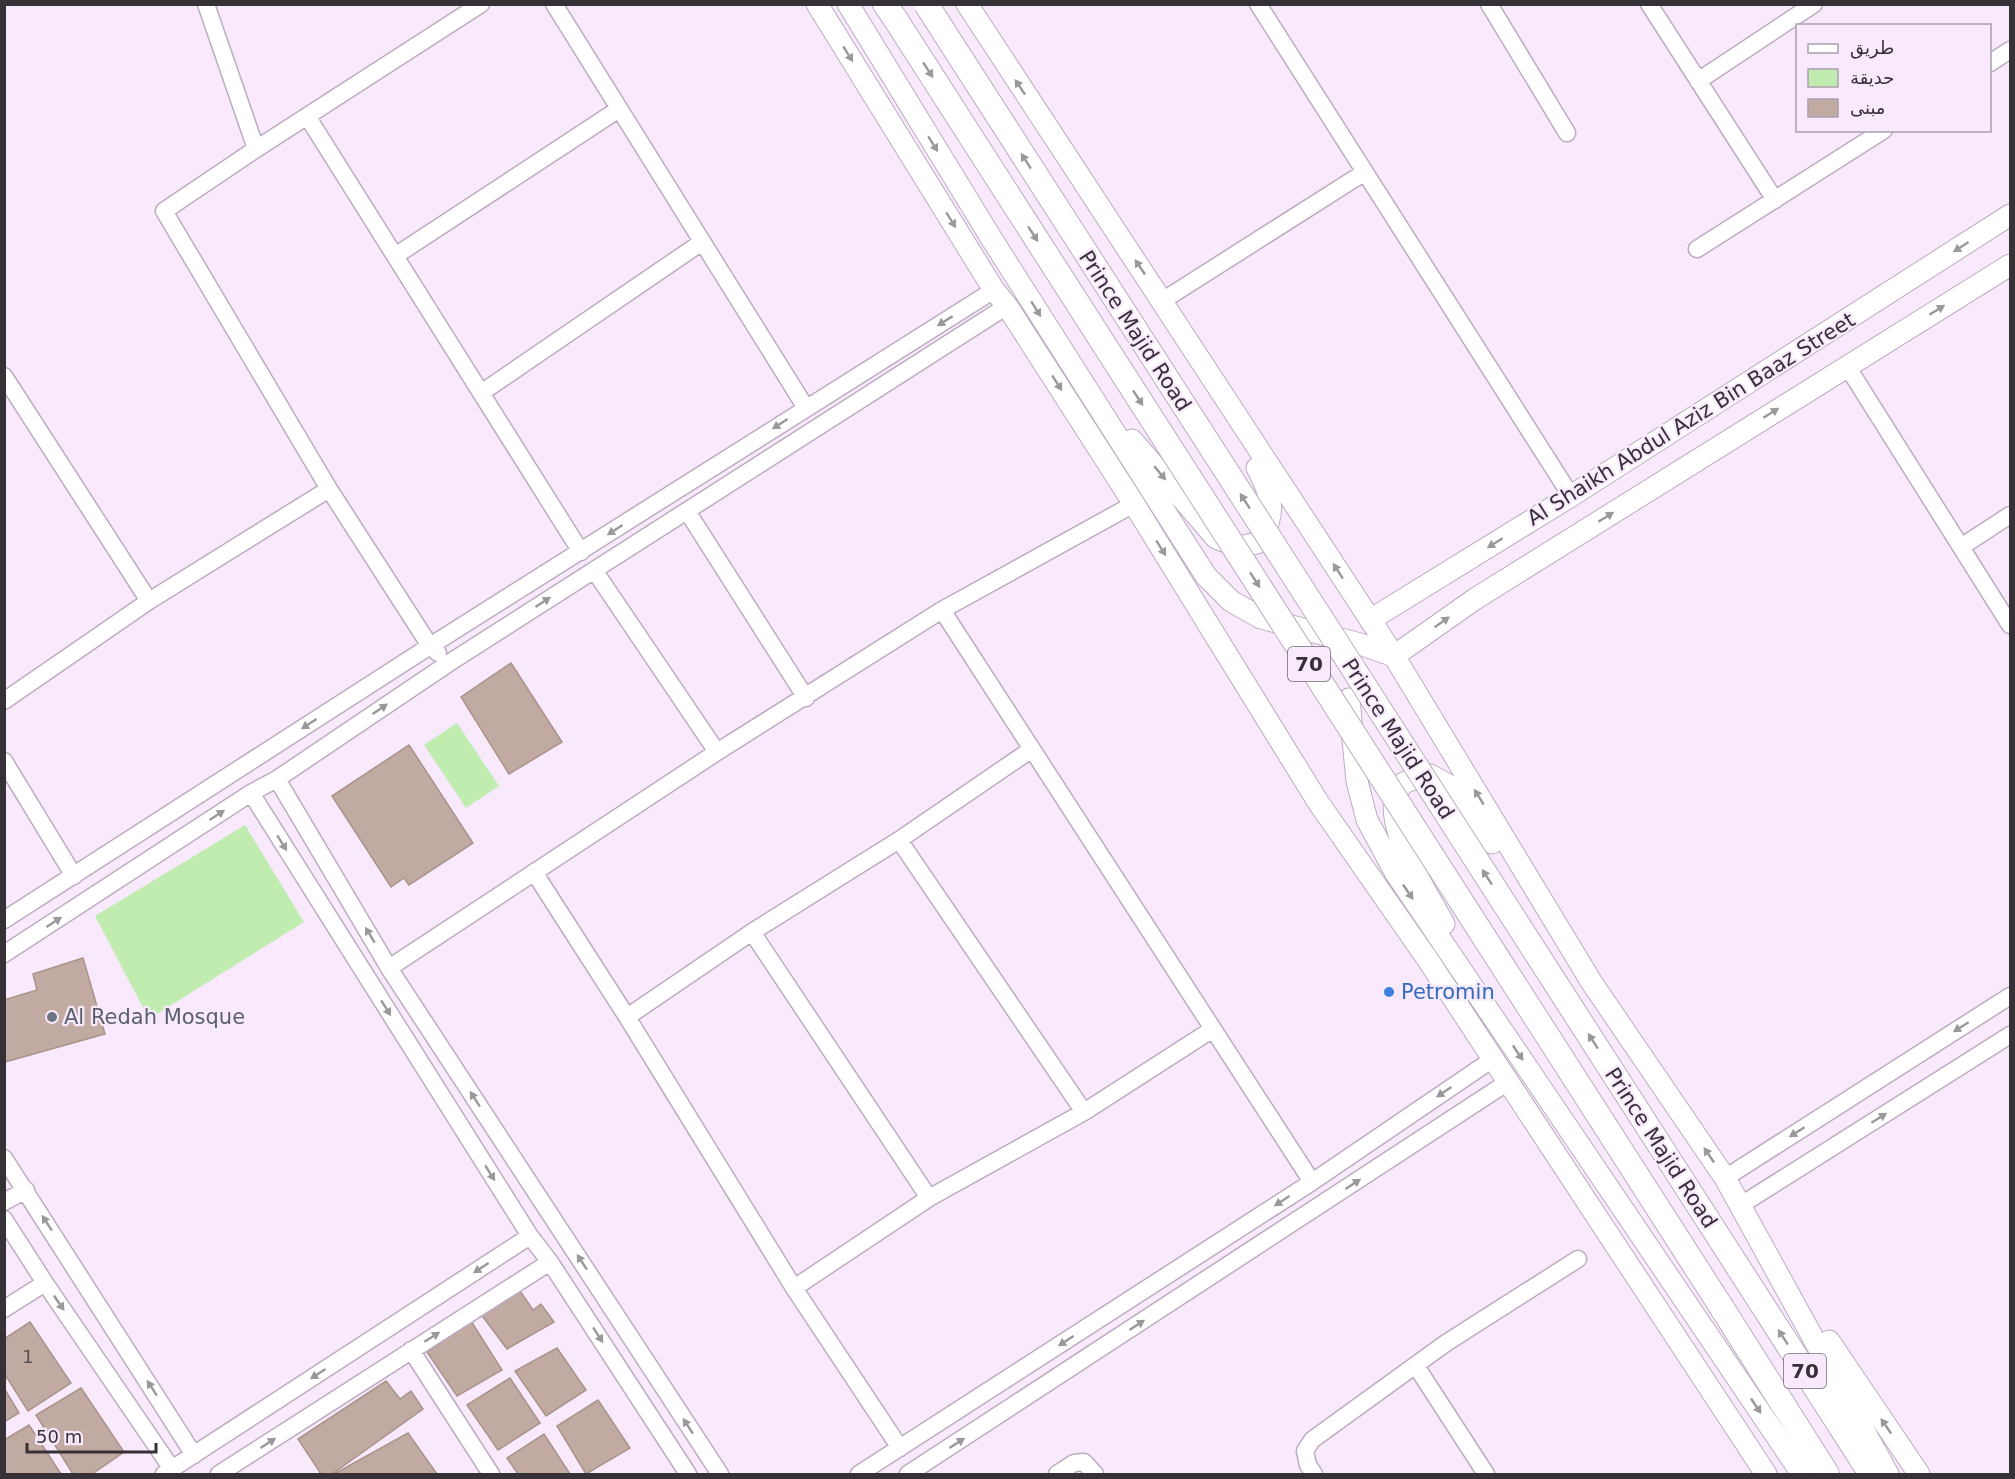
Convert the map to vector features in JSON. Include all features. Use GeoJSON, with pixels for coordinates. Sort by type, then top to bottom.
{"type":"FeatureCollection","features":[{"type":"Feature","properties":{"kind":"highway","name":"Prince Majid Road"},"geometry":{"type":"LineString","coordinates":[[926,4],[1871,1474]]}},
{"type":"Feature","properties":{"kind":"highway","name":"Prince Majid Road"},"geometry":{"type":"LineString","coordinates":[[891,12],[1827,1474]]}},
{"type":"Feature","properties":{"kind":"main road"},"geometry":{"type":"LineString","coordinates":[[817,4],[994,290],[1007,306],[1134,504],[1318,802],[1428,960],[1766,1474]]}},
{"type":"Feature","properties":{"kind":"main road"},"geometry":{"type":"LineString","coordinates":[[840,4],[908,105]]}},
{"type":"Feature","properties":{"kind":"main road"},"geometry":{"type":"LineString","coordinates":[[848,4],[908,105],[1206,576],[1231,601],[1261,618],[1360,644],[1394,656]]}},
{"type":"Feature","properties":{"kind":"main road"},"geometry":{"type":"LineString","coordinates":[[965,4],[1394,656],[1592,983]]}},
{"type":"Feature","properties":{"kind":"main road","name":"Al Shaikh Abdul Aziz Bin Baaz Street"},"geometry":{"type":"LineString","coordinates":[[1370,620],[1571,496],[2010,215]]}},
{"type":"Feature","properties":{"kind":"main road","name":"Al Shaikh Abdul Aziz Bin Baaz Street"},"geometry":{"type":"LineString","coordinates":[[1394,656],[1475,599],[2010,265]]}},
{"type":"Feature","properties":{"kind":"main road"},"geometry":{"type":"LineString","coordinates":[[1081,380],[1216,538],[1239,546],[1257,543],[1269,522],[1272,502],[1268,487],[1174,319]]}},
{"type":"Feature","properties":{"kind":"main road"},"geometry":{"type":"LineString","coordinates":[[1370,620],[1360,644],[1341,757],[1349,804],[1363,845],[1428,960]]}},
{"type":"Feature","properties":{"kind":"main road"},"geometry":{"type":"LineString","coordinates":[[1349,699],[1357,781],[1367,820],[1395,872],[1802,1474]]}},
{"type":"Feature","properties":{"kind":"main road"},"geometry":{"type":"LineString","coordinates":[[1501,1029],[1402,847],[1392,816],[1397,793],[1404,783],[1430,775],[1454,788],[1592,983],[1725,1178],[1888,1474]]}},
{"type":"Feature","properties":{"kind":"main road"},"geometry":{"type":"LineString","coordinates":[[1639,1235],[1776,1474]]}},
{"type":"Feature","properties":{"kind":"main road"},"geometry":{"type":"LineString","coordinates":[[1761,1241],[1919,1474]]}},
{"type":"Feature","properties":{"kind":"street"},"geometry":{"type":"LineString","coordinates":[[206,4],[256,148]]}},
{"type":"Feature","properties":{"kind":"street"},"geometry":{"type":"LineString","coordinates":[[449,663],[430,646],[330,489],[164,211],[256,148],[481,4]]}},
{"type":"Feature","properties":{"kind":"street"},"geometry":{"type":"LineString","coordinates":[[554,4],[806,408]]}},
{"type":"Feature","properties":{"kind":"street"},"geometry":{"type":"LineString","coordinates":[[1258,4],[1571,496]]}},
{"type":"Feature","properties":{"kind":"street"},"geometry":{"type":"LineString","coordinates":[[1489,4],[1567,133]]}},
{"type":"Feature","properties":{"kind":"street"},"geometry":{"type":"LineString","coordinates":[[1649,4],[1776,200]]}},
{"type":"Feature","properties":{"kind":"street"},"geometry":{"type":"LineString","coordinates":[[1698,81],[1814,4]]}},
{"type":"Feature","properties":{"kind":"street"},"geometry":{"type":"LineString","coordinates":[[1991,62],[2010,50]]}},
{"type":"Feature","properties":{"kind":"street"},"geometry":{"type":"LineString","coordinates":[[395,256],[619,109]]}},
{"type":"Feature","properties":{"kind":"street"},"geometry":{"type":"LineString","coordinates":[[307,116],[581,552]]}},
{"type":"Feature","properties":{"kind":"street"},"geometry":{"type":"LineString","coordinates":[[1697,249],[1881,132]]}},
{"type":"Feature","properties":{"kind":"street"},"geometry":{"type":"LineString","coordinates":[[1162,301],[1365,172]]}},
{"type":"Feature","properties":{"kind":"street"},"geometry":{"type":"LineString","coordinates":[[481,393],[702,242]]}},
{"type":"Feature","properties":{"kind":"street"},"geometry":{"type":"LineString","coordinates":[[4,920],[430,646],[994,290]]}},
{"type":"Feature","properties":{"kind":"street"},"geometry":{"type":"LineString","coordinates":[[4,954],[251,793],[277,779],[449,663],[1007,306]]}},
{"type":"Feature","properties":{"kind":"street"},"geometry":{"type":"LineString","coordinates":[[1847,366],[2010,625]]}},
{"type":"Feature","properties":{"kind":"street"},"geometry":{"type":"LineString","coordinates":[[4,376],[149,601]]}},
{"type":"Feature","properties":{"kind":"street"},"geometry":{"type":"LineString","coordinates":[[4,701],[149,601],[330,489]]}},
{"type":"Feature","properties":{"kind":"street"},"geometry":{"type":"LineString","coordinates":[[389,968],[717,752],[806,698],[942,610],[1134,504]]}},
{"type":"Feature","properties":{"kind":"street"},"geometry":{"type":"LineString","coordinates":[[687,511],[806,698]]}},
{"type":"Feature","properties":{"kind":"street"},"geometry":{"type":"LineString","coordinates":[[1961,547],[2010,515]]}},
{"type":"Feature","properties":{"kind":"street"},"geometry":{"type":"LineString","coordinates":[[594,570],[717,752]]}},
{"type":"Feature","properties":{"kind":"street"},"geometry":{"type":"LineString","coordinates":[[942,610],[1312,1182]]}},
{"type":"Feature","properties":{"kind":"street"},"geometry":{"type":"LineString","coordinates":[[627,1017],[752,932],[899,840],[1032,749]]}},
{"type":"Feature","properties":{"kind":"street"},"geometry":{"type":"LineString","coordinates":[[4,761],[74,876]]}},
{"type":"Feature","properties":{"kind":"street"},"geometry":{"type":"LineString","coordinates":[[277,779],[389,968],[720,1474]]}},
{"type":"Feature","properties":{"kind":"street"},"geometry":{"type":"LineString","coordinates":[[251,793],[530,1236],[550,1262],[688,1474]]}},
{"type":"Feature","properties":{"kind":"street"},"geometry":{"type":"LineString","coordinates":[[899,840],[1084,1112]]}},
{"type":"Feature","properties":{"kind":"street"},"geometry":{"type":"LineString","coordinates":[[534,872],[627,1017],[794,1288],[900,1448]]}},
{"type":"Feature","properties":{"kind":"street"},"geometry":{"type":"LineString","coordinates":[[752,932],[929,1198]]}},
{"type":"Feature","properties":{"kind":"street"},"geometry":{"type":"LineString","coordinates":[[1725,1178],[2010,996]]}},
{"type":"Feature","properties":{"kind":"street"},"geometry":{"type":"LineString","coordinates":[[794,1288],[929,1198],[1084,1112],[1213,1029]]}},
{"type":"Feature","properties":{"kind":"street"},"geometry":{"type":"LineString","coordinates":[[1741,1205],[2010,1035]]}},
{"type":"Feature","properties":{"kind":"street"},"geometry":{"type":"LineString","coordinates":[[859,1474],[1312,1182],[1493,1059]]}},
{"type":"Feature","properties":{"kind":"street"},"geometry":{"type":"LineString","coordinates":[[908,1474],[1508,1082]]}},
{"type":"Feature","properties":{"kind":"street"},"geometry":{"type":"LineString","coordinates":[[4,1158],[194,1455]]}},
{"type":"Feature","properties":{"kind":"street"},"geometry":{"type":"LineString","coordinates":[[4,1202],[26,1190]]}},
{"type":"Feature","properties":{"kind":"street"},"geometry":{"type":"LineString","coordinates":[[4,1219],[168,1472],[530,1236]]}},
{"type":"Feature","properties":{"kind":"street"},"geometry":{"type":"LineString","coordinates":[[1314,1474],[1308,1465],[1305,1451],[1312,1440],[1456,1337],[1578,1259]]}},
{"type":"Feature","properties":{"kind":"street"},"geometry":{"type":"LineString","coordinates":[[219,1474],[550,1262]]}},
{"type":"Feature","properties":{"kind":"street"},"geometry":{"type":"LineString","coordinates":[[4,1309],[45,1283]]}},
{"type":"Feature","properties":{"kind":"street"},"geometry":{"type":"LineString","coordinates":[[1101,1319],[1115,1340]]}},
{"type":"Feature","properties":{"kind":"street"},"geometry":{"type":"LineString","coordinates":[[411,1350],[491,1474]]}},
{"type":"Feature","properties":{"kind":"street"},"geometry":{"type":"LineString","coordinates":[[1416,1366],[1486,1474]]}},
{"type":"Feature","properties":{"kind":"street"},"geometry":{"type":"LineString","coordinates":[[630,1384],[652,1370]]}},
{"type":"Feature","properties":{"kind":"street"},"geometry":{"type":"LineString","coordinates":[[1057,1474],[1074,1463],[1084,1462],[1095,1474]]}},
{"type":"Feature","properties":{"kind":"green space"},"geometry":{"type":"Polygon","coordinates":[[[457,723],[499,786],[466,808],[424,745],[457,723]]]}},
{"type":"Feature","properties":{"kind":"green space"},"geometry":{"type":"Polygon","coordinates":[[[245,825],[304,922],[149,1019],[95,916],[245,825]]]}},
{"type":"Feature","properties":{"kind":"building"},"geometry":{"type":"Polygon","coordinates":[[[511,663],[562,742],[509,774],[461,697],[511,663]]]}},
{"type":"Feature","properties":{"kind":"building"},"geometry":{"type":"Polygon","coordinates":[[[409,745],[473,843],[409,885],[404,878],[391,887],[332,796],[409,745]]]}},
{"type":"Feature","properties":{"kind":"building","name":"Al Redah Mosque"},"geometry":{"type":"Polygon","coordinates":[[[83,958],[105,1034],[5,1062],[4,1000],[37,990],[33,974],[83,958]]]}},
{"type":"Feature","properties":{"kind":"building"},"geometry":{"type":"Polygon","coordinates":[[[520,1291],[533,1310],[541,1304],[554,1322],[507,1349],[480,1313],[520,1291]]]}},
{"type":"Feature","properties":{"kind":"building"},"geometry":{"type":"Polygon","coordinates":[[[471,1321],[502,1370],[457,1396],[427,1352],[471,1321]]]}},
{"type":"Feature","properties":{"kind":"building"},"geometry":{"type":"Polygon","coordinates":[[[30,1322],[71,1383],[28,1411],[4,1373],[4,1339],[30,1322]]]}},
{"type":"Feature","properties":{"kind":"building"},"geometry":{"type":"Polygon","coordinates":[[[557,1348],[586,1390],[546,1416],[515,1371],[557,1348]]]}},
{"type":"Feature","properties":{"kind":"building"},"geometry":{"type":"Polygon","coordinates":[[[510,1378],[540,1423],[498,1450],[467,1405],[510,1378]]]}},
{"type":"Feature","properties":{"kind":"building"},"geometry":{"type":"Polygon","coordinates":[[[386,1381],[400,1399],[411,1391],[423,1409],[332,1474],[321,1474],[298,1439],[386,1381]]]}},
{"type":"Feature","properties":{"kind":"building"},"geometry":{"type":"Polygon","coordinates":[[[4,1388],[19,1413],[4,1422],[4,1388]]]}},
{"type":"Feature","properties":{"kind":"building"},"geometry":{"type":"Polygon","coordinates":[[[81,1388],[124,1452],[92,1474],[73,1474],[36,1415],[81,1388]]]}},
{"type":"Feature","properties":{"kind":"building"},"geometry":{"type":"Polygon","coordinates":[[[598,1400],[630,1448],[586,1474],[557,1426],[598,1400]]]}},
{"type":"Feature","properties":{"kind":"building"},"geometry":{"type":"Polygon","coordinates":[[[29,1425],[61,1474],[4,1474],[4,1440],[29,1425]]]}},
{"type":"Feature","properties":{"kind":"building"},"geometry":{"type":"Polygon","coordinates":[[[408,1433],[437,1474],[334,1474],[408,1433]]]}},
{"type":"Feature","properties":{"kind":"building"},"geometry":{"type":"Polygon","coordinates":[[[544,1434],[570,1474],[518,1474],[507,1458],[544,1434]]]}},
{"type":"Feature","properties":{"kind":"place","name":"Petromin"},"geometry":{"type":"Point","coordinates":[1389,992]}},
{"type":"Feature","properties":{"kind":"place","name":"Al Redah Mosque"},"geometry":{"type":"Point","coordinates":[52,1017]}}]}
